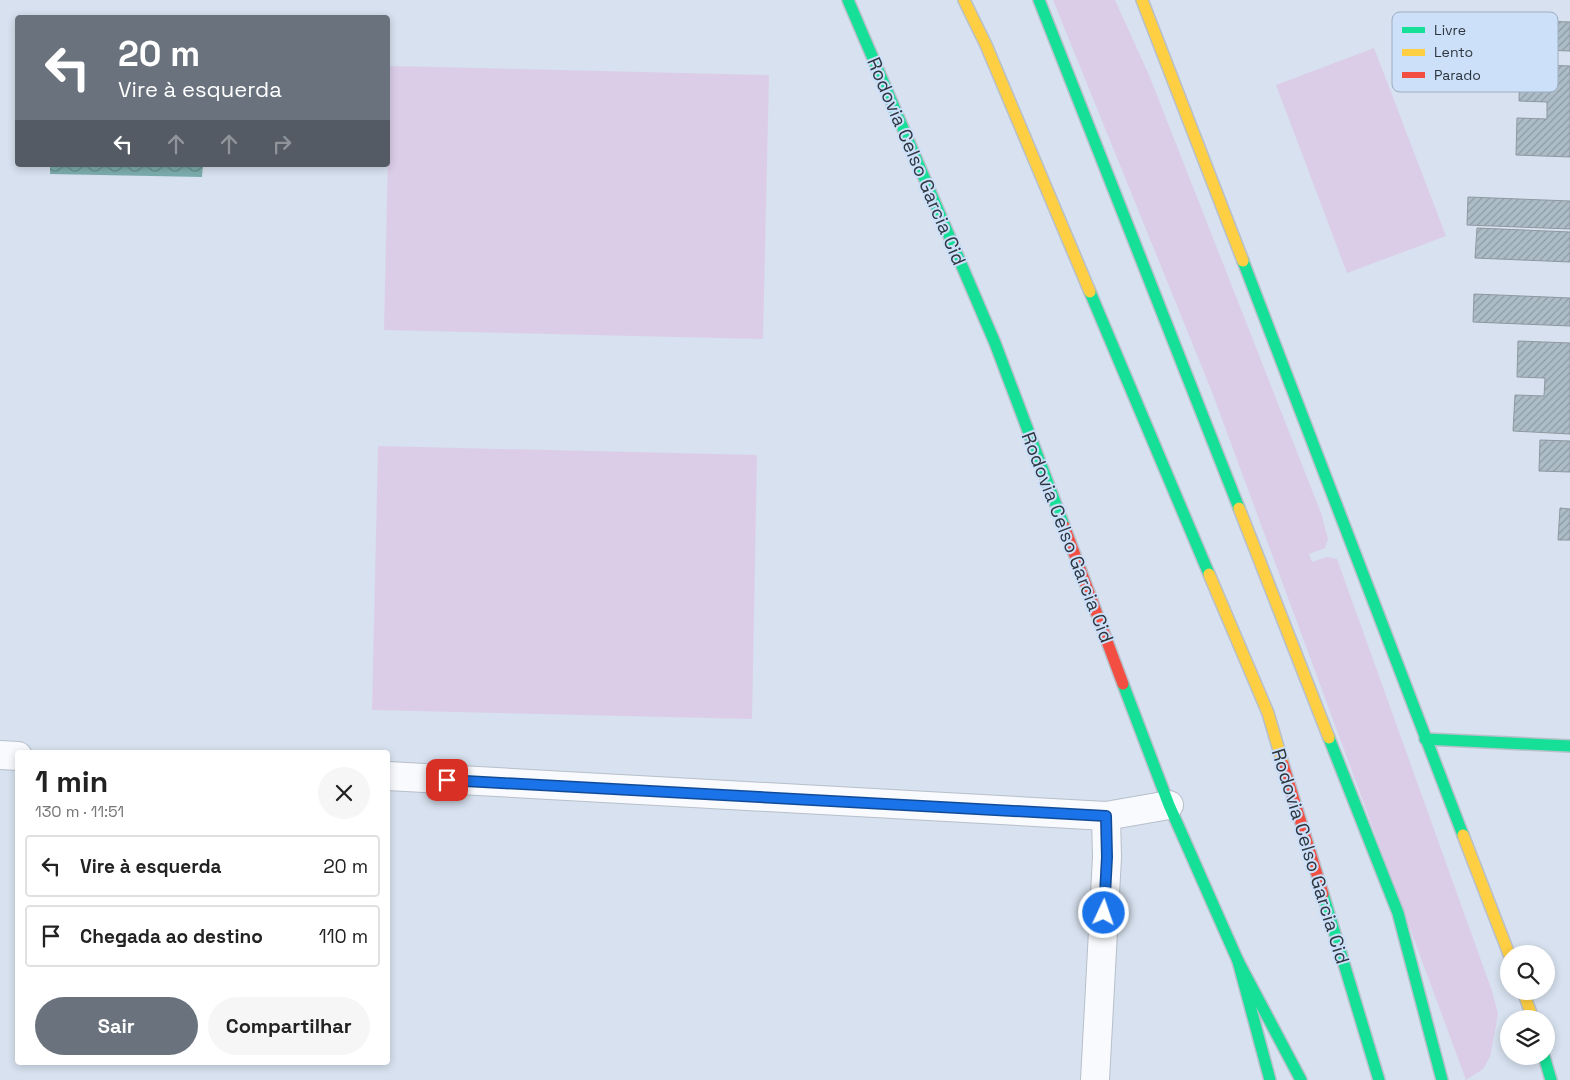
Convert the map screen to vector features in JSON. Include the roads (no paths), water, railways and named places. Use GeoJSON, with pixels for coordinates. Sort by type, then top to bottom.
{"type":"FeatureCollection","features":[{"type":"Feature","properties":{"kind":"main road","name":"Rodovia Celso Garcia Cid"},"geometry":{"type":"LineString","coordinates":[[848,0],[995,343],[1169,805],[1238,961],[1270,1080]]}},
{"type":"Feature","properties":{"kind":"main road","name":"Rodovia Celso Garcia Cid"},"geometry":{"type":"LineString","coordinates":[[964,0],[986,45],[1268,713],[1379,1080]]}},
{"type":"Feature","properties":{"kind":"main road"},"geometry":{"type":"LineString","coordinates":[[1039,0],[1398,913],[1442,1080]]}},
{"type":"Feature","properties":{"kind":"main road"},"geometry":{"type":"LineString","coordinates":[[1142,0],[1505,945]]}},
{"type":"Feature","properties":{"kind":"main road"},"geometry":{"type":"LineString","coordinates":[[1425,739],[1570,746]]}},
{"type":"Feature","properties":{"kind":"main road"},"geometry":{"type":"LineString","coordinates":[[1238,961],[1301,1080]]}},
{"type":"Feature","properties":{"kind":"main road"},"geometry":{"type":"LineString","coordinates":[[1547,1065],[1551,1080]]}},
{"type":"Feature","properties":{"kind":"street"},"geometry":{"type":"LineString","coordinates":[[0,755],[15,756]]}},
{"type":"Feature","properties":{"kind":"street"},"geometry":{"type":"LineString","coordinates":[[390,776],[1106,816],[1169,805]]}},
{"type":"Feature","properties":{"kind":"street"},"geometry":{"type":"LineString","coordinates":[[1095,1080],[1107,857],[1106,816]]}},
{"type":"Feature","properties":{"kind":"water"},"geometry":{"type":"Polygon","coordinates":[[[50,167],[203,167],[202,177],[50,174],[50,167]]]}}]}
